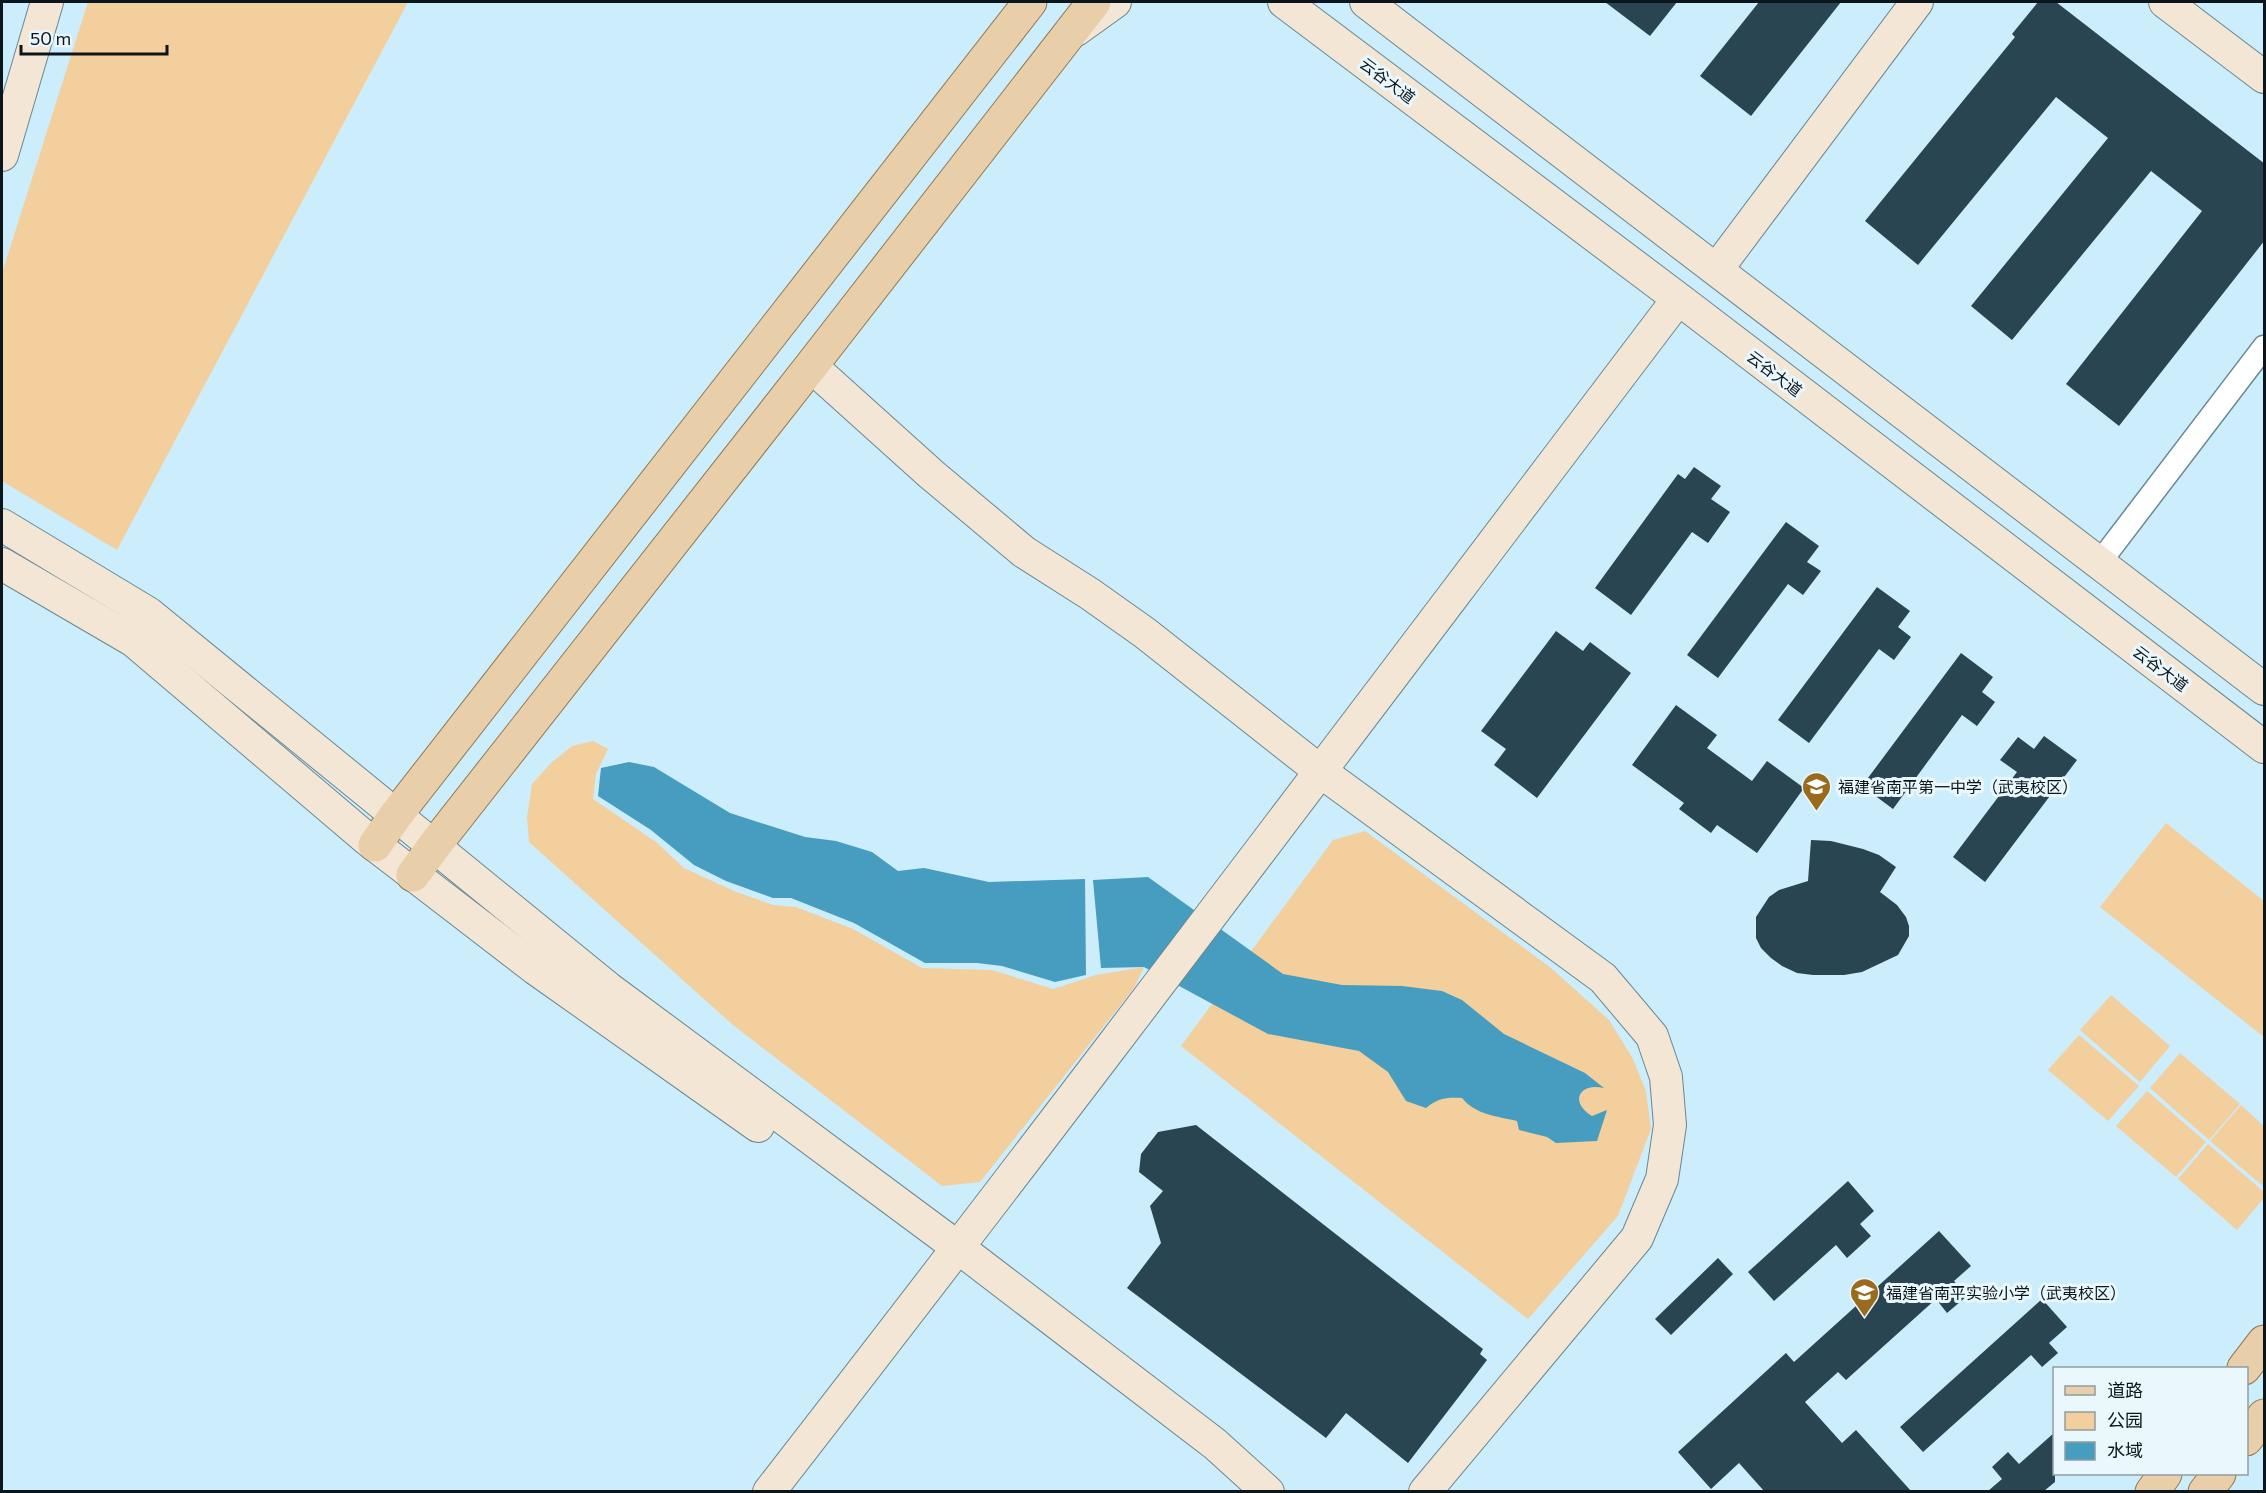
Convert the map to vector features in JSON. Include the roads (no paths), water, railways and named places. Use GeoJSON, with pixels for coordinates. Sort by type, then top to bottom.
{"type":"FeatureCollection","features":[{"type":"Feature","properties":{"kind":"main road"},"geometry":{"type":"LineString","coordinates":[[2,155],[47,2]]}},
{"type":"Feature","properties":{"kind":"main road"},"geometry":{"type":"LineString","coordinates":[[413,875],[1094,2]]}},
{"type":"Feature","properties":{"kind":"main road"},"geometry":{"type":"LineString","coordinates":[[1064,40],[1115,2]]}},
{"type":"Feature","properties":{"kind":"main road","name":"云谷大道"},"geometry":{"type":"LineString","coordinates":[[1284,2],[2265,747]]}},
{"type":"Feature","properties":{"kind":"main road"},"geometry":{"type":"LineString","coordinates":[[1366,2],[2265,689]]}},
{"type":"Feature","properties":{"kind":"main road"},"geometry":{"type":"LineString","coordinates":[[1711,264],[1900,2]]}},
{"type":"Feature","properties":{"kind":"main road"},"geometry":{"type":"LineString","coordinates":[[1711,264],[1917,2]]}},
{"type":"Feature","properties":{"kind":"main road"},"geometry":{"type":"LineString","coordinates":[[2165,2],[2265,77]]}},
{"type":"Feature","properties":{"kind":"main road"},"geometry":{"type":"LineString","coordinates":[[375,845],[1023,9]]}},
{"type":"Feature","properties":{"kind":"main road"},"geometry":{"type":"LineString","coordinates":[[789,1491],[957,1260],[1117,1047],[1276,841],[1683,303]]}},
{"type":"Feature","properties":{"kind":"main road"},"geometry":{"type":"LineString","coordinates":[[811,366],[1024,552],[1090,594],[1145,633],[1326,775],[1603,978],[1652,1036],[1666,1077],[1670,1125],[1662,1179],[1637,1238],[1425,1491]]}},
{"type":"Feature","properties":{"kind":"main road"},"geometry":{"type":"LineString","coordinates":[[2,525],[148,613],[608,988],[957,1260],[1243,1491]]}},
{"type":"Feature","properties":{"kind":"main road"},"geometry":{"type":"LineString","coordinates":[[2,564],[134,641],[375,845],[536,969],[957,1260],[1215,1444],[1268,1491]]}},
{"type":"Feature","properties":{"kind":"main road"},"geometry":{"type":"LineString","coordinates":[[769,1491],[957,1260]]}},
{"type":"Feature","properties":{"kind":"main road"},"geometry":{"type":"LineString","coordinates":[[2245,1367],[2265,1342]]}},
{"type":"Feature","properties":{"kind":"main road"},"geometry":{"type":"LineString","coordinates":[[2248,1438],[2265,1416]]}},
{"type":"Feature","properties":{"kind":"main road"},"geometry":{"type":"LineString","coordinates":[[2152,1491],[2164,1475]]}},
{"type":"Feature","properties":{"kind":"street"},"geometry":{"type":"LineString","coordinates":[[2100,562],[2265,347]]}},
{"type":"Feature","properties":{"kind":"water"},"geometry":{"type":"Polygon","coordinates":[[[629,762],[654,767],[730,813],[805,837],[836,841],[872,852],[898,871],[924,868],[989,882],[1085,879],[1086,975],[1055,982],[1002,966],[977,963],[925,963],[854,923],[791,898],[773,898],[726,881],[694,865],[651,830],[598,796],[601,768],[629,762]]]}},
{"type":"Feature","properties":{"kind":"water"},"geometry":{"type":"Polygon","coordinates":[[[1148,877],[1283,974],[1342,985],[1402,986],[1442,991],[1462,1000],[1504,1034],[1585,1073],[1604,1088],[1588,1088],[1580,1094],[1579,1099],[1585,1111],[1592,1116],[1607,1110],[1597,1141],[1556,1143],[1547,1137],[1519,1130],[1517,1121],[1480,1111],[1462,1098],[1443,1099],[1426,1108],[1406,1101],[1388,1072],[1359,1051],[1268,1034],[1144,967],[1101,968],[1093,880],[1148,877]]]}},
{"type":"Feature","properties":{"kind":"place","name":"福建省南平第一中学（武夷校区）"},"geometry":{"type":"Point","coordinates":[1817,812]}},
{"type":"Feature","properties":{"kind":"place","name":"福建省南平实验小学（武夷校区）"},"geometry":{"type":"Point","coordinates":[1865,1318]}}]}
